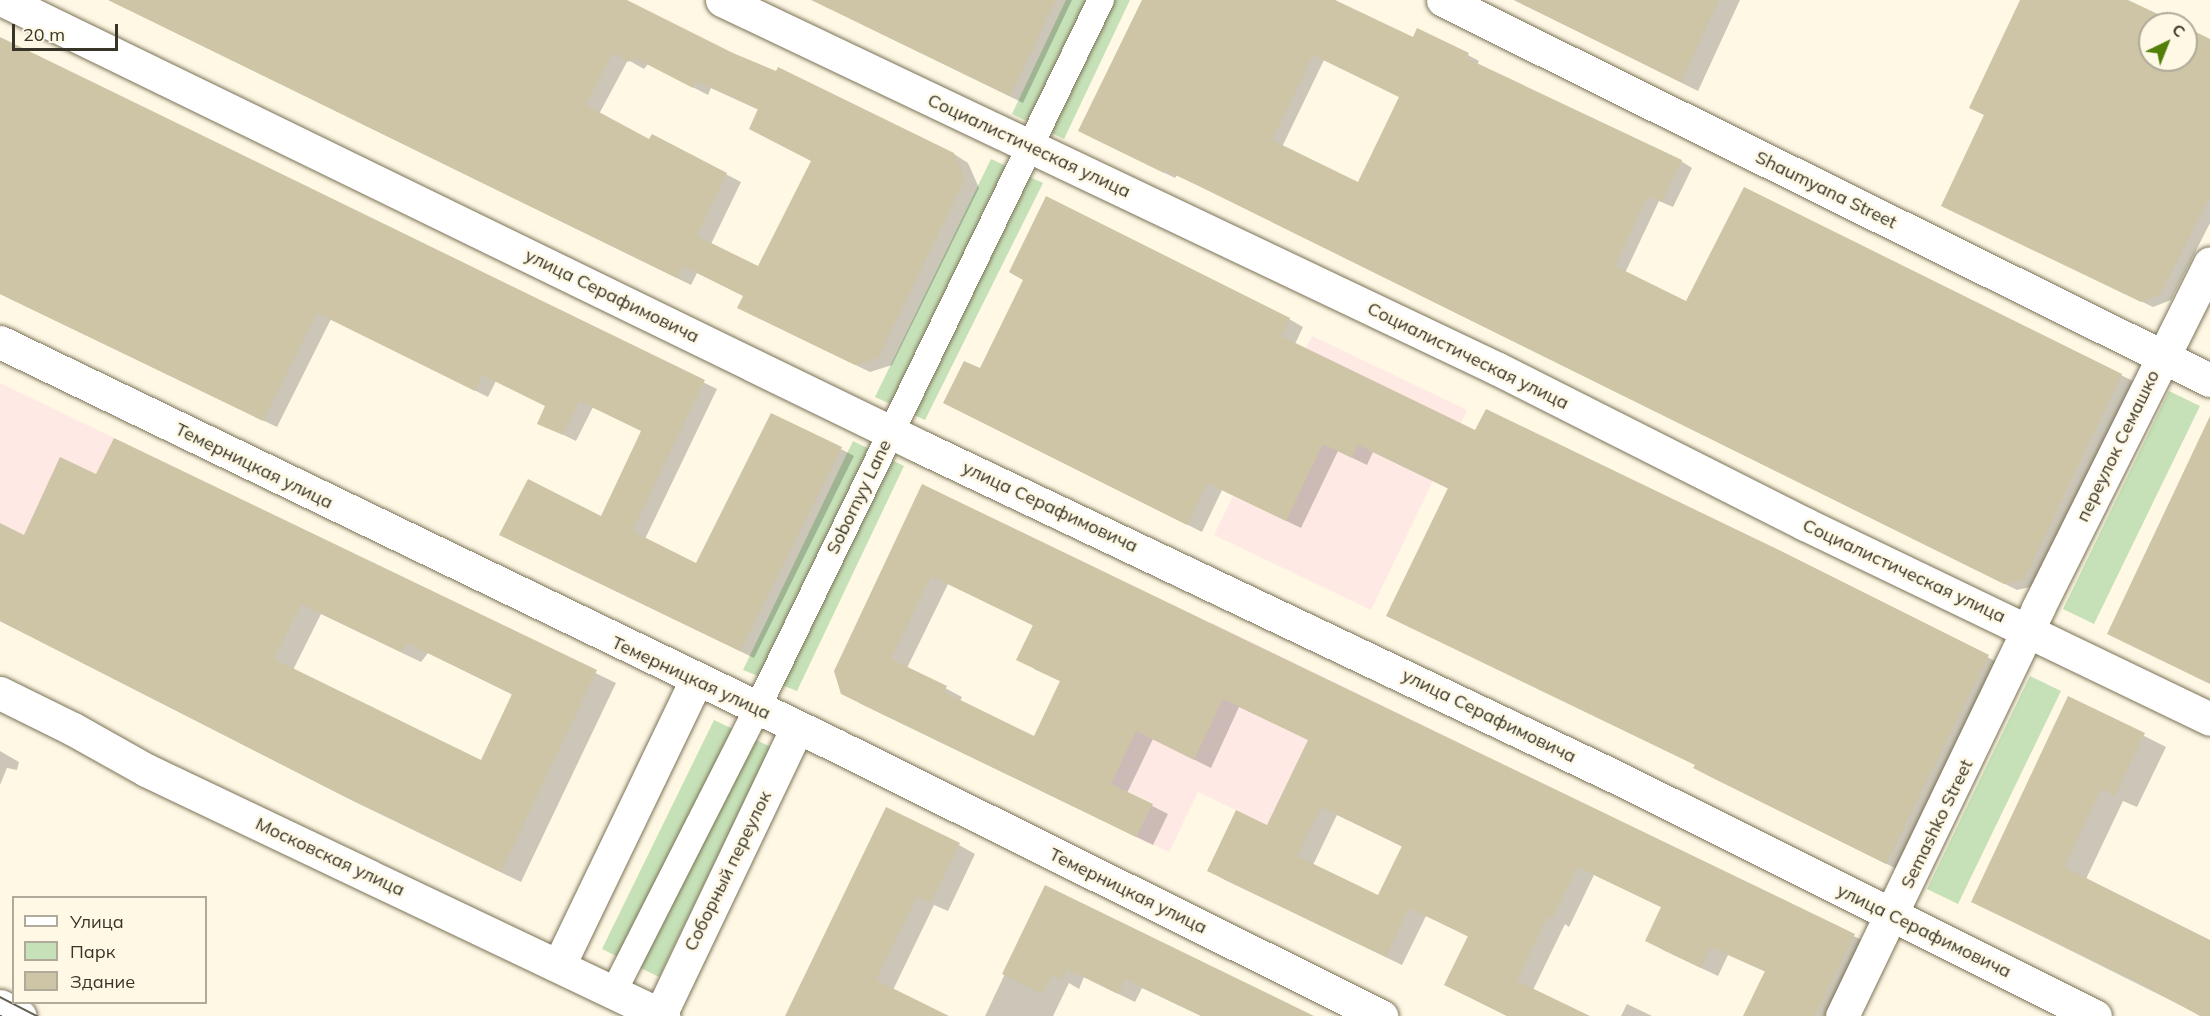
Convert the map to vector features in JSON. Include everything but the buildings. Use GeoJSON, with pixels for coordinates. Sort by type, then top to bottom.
{"type":"FeatureCollection","features":[{"type":"Feature","properties":{"kind":"street","name":"улица Серафимовича"},"geometry":{"type":"LineString","coordinates":[[3,0],[891,431],[1607,773],[2096,1016]]}},
{"type":"Feature","properties":{"kind":"street","name":"Социалистическая улица"},"geometry":{"type":"LineString","coordinates":[[722,0],[1498,369],[1805,524],[2210,718]]}},
{"type":"Feature","properties":{"kind":"street","name":"Sobornyy Lane"},"geometry":{"type":"LineString","coordinates":[[614,992],[757,709],[1101,0]]}},
{"type":"Feature","properties":{"kind":"street","name":"Shaumyana Street"},"geometry":{"type":"LineString","coordinates":[[1443,0],[2210,380]]}},
{"type":"Feature","properties":{"kind":"street","name":"переулок Семашко"},"geometry":{"type":"LineString","coordinates":[[2028,630],[2210,263]]}},
{"type":"Feature","properties":{"kind":"street","name":"Темерницкая улица"},"geometry":{"type":"LineString","coordinates":[[0,342],[797,728],[1381,1016]]}},
{"type":"Feature","properties":{"kind":"street","name":"Semashko Street"},"geometry":{"type":"LineString","coordinates":[[1842,1016],[2028,630]]}},
{"type":"Feature","properties":{"kind":"street"},"geometry":{"type":"LineString","coordinates":[[559,965],[696,680]]}},
{"type":"Feature","properties":{"kind":"street","name":"Московская улица"},"geometry":{"type":"LineString","coordinates":[[0,693],[146,770],[661,1015]]}},
{"type":"Feature","properties":{"kind":"street","name":"Соборный переулок"},"geometry":{"type":"LineString","coordinates":[[661,1015],[797,728]]}},
{"type":"Feature","properties":{"kind":"street"},"geometry":{"type":"LineString","coordinates":[[0,1006],[20,1016]]}},
{"type":"Feature","properties":{"kind":"shaded area"},"geometry":{"type":"Polygon","coordinates":[[[1312,336],[1467,410],[1371,610],[1214,535],[1312,336]]]}},
{"type":"Feature","properties":{"kind":"shaded area"},"geometry":{"type":"Polygon","coordinates":[[[0,383],[114,438],[19,631],[0,621],[0,383]]]}},
{"type":"Feature","properties":{"kind":"shaded area"},"geometry":{"type":"Polygon","coordinates":[[[1212,623],[1464,745],[1412,851],[1321,807],[1304,842],[1198,792],[1169,852],[1136,837],[1152,803],[1111,784],[1141,720],[1161,729],[1212,623]]]}},
{"type":"Feature","properties":{"kind":"green space"},"geometry":{"type":"Polygon","coordinates":[[[1066,0],[1130,0],[1064,139],[1012,114],[1066,0]]]}},
{"type":"Feature","properties":{"kind":"green space"},"geometry":{"type":"Polygon","coordinates":[[[991,159],[1043,183],[925,420],[875,397],[991,159]]]}},
{"type":"Feature","properties":{"kind":"green space"},"geometry":{"type":"Polygon","coordinates":[[[2169,391],[2200,406],[2094,624],[2063,609],[2169,391]]]}},
{"type":"Feature","properties":{"kind":"green space"},"geometry":{"type":"Polygon","coordinates":[[[853,441],[904,466],[797,691],[743,670],[853,441]]]}},
{"type":"Feature","properties":{"kind":"green space"},"geometry":{"type":"Polygon","coordinates":[[[2030,676],[2061,691],[1958,904],[1927,889],[2030,676]]]}},
{"type":"Feature","properties":{"kind":"green space"},"geometry":{"type":"Polygon","coordinates":[[[714,720],[771,747],[659,977],[602,949],[714,720]]]}},
{"type":"Feature","properties":{"kind":"tram line"},"geometry":{"type":"LineString","coordinates":[[0,997],[12,1003]]}},
{"type":"Feature","properties":{"kind":"tram line"},"geometry":{"type":"LineString","coordinates":[[14,1004],[37,1016]]}}]}
